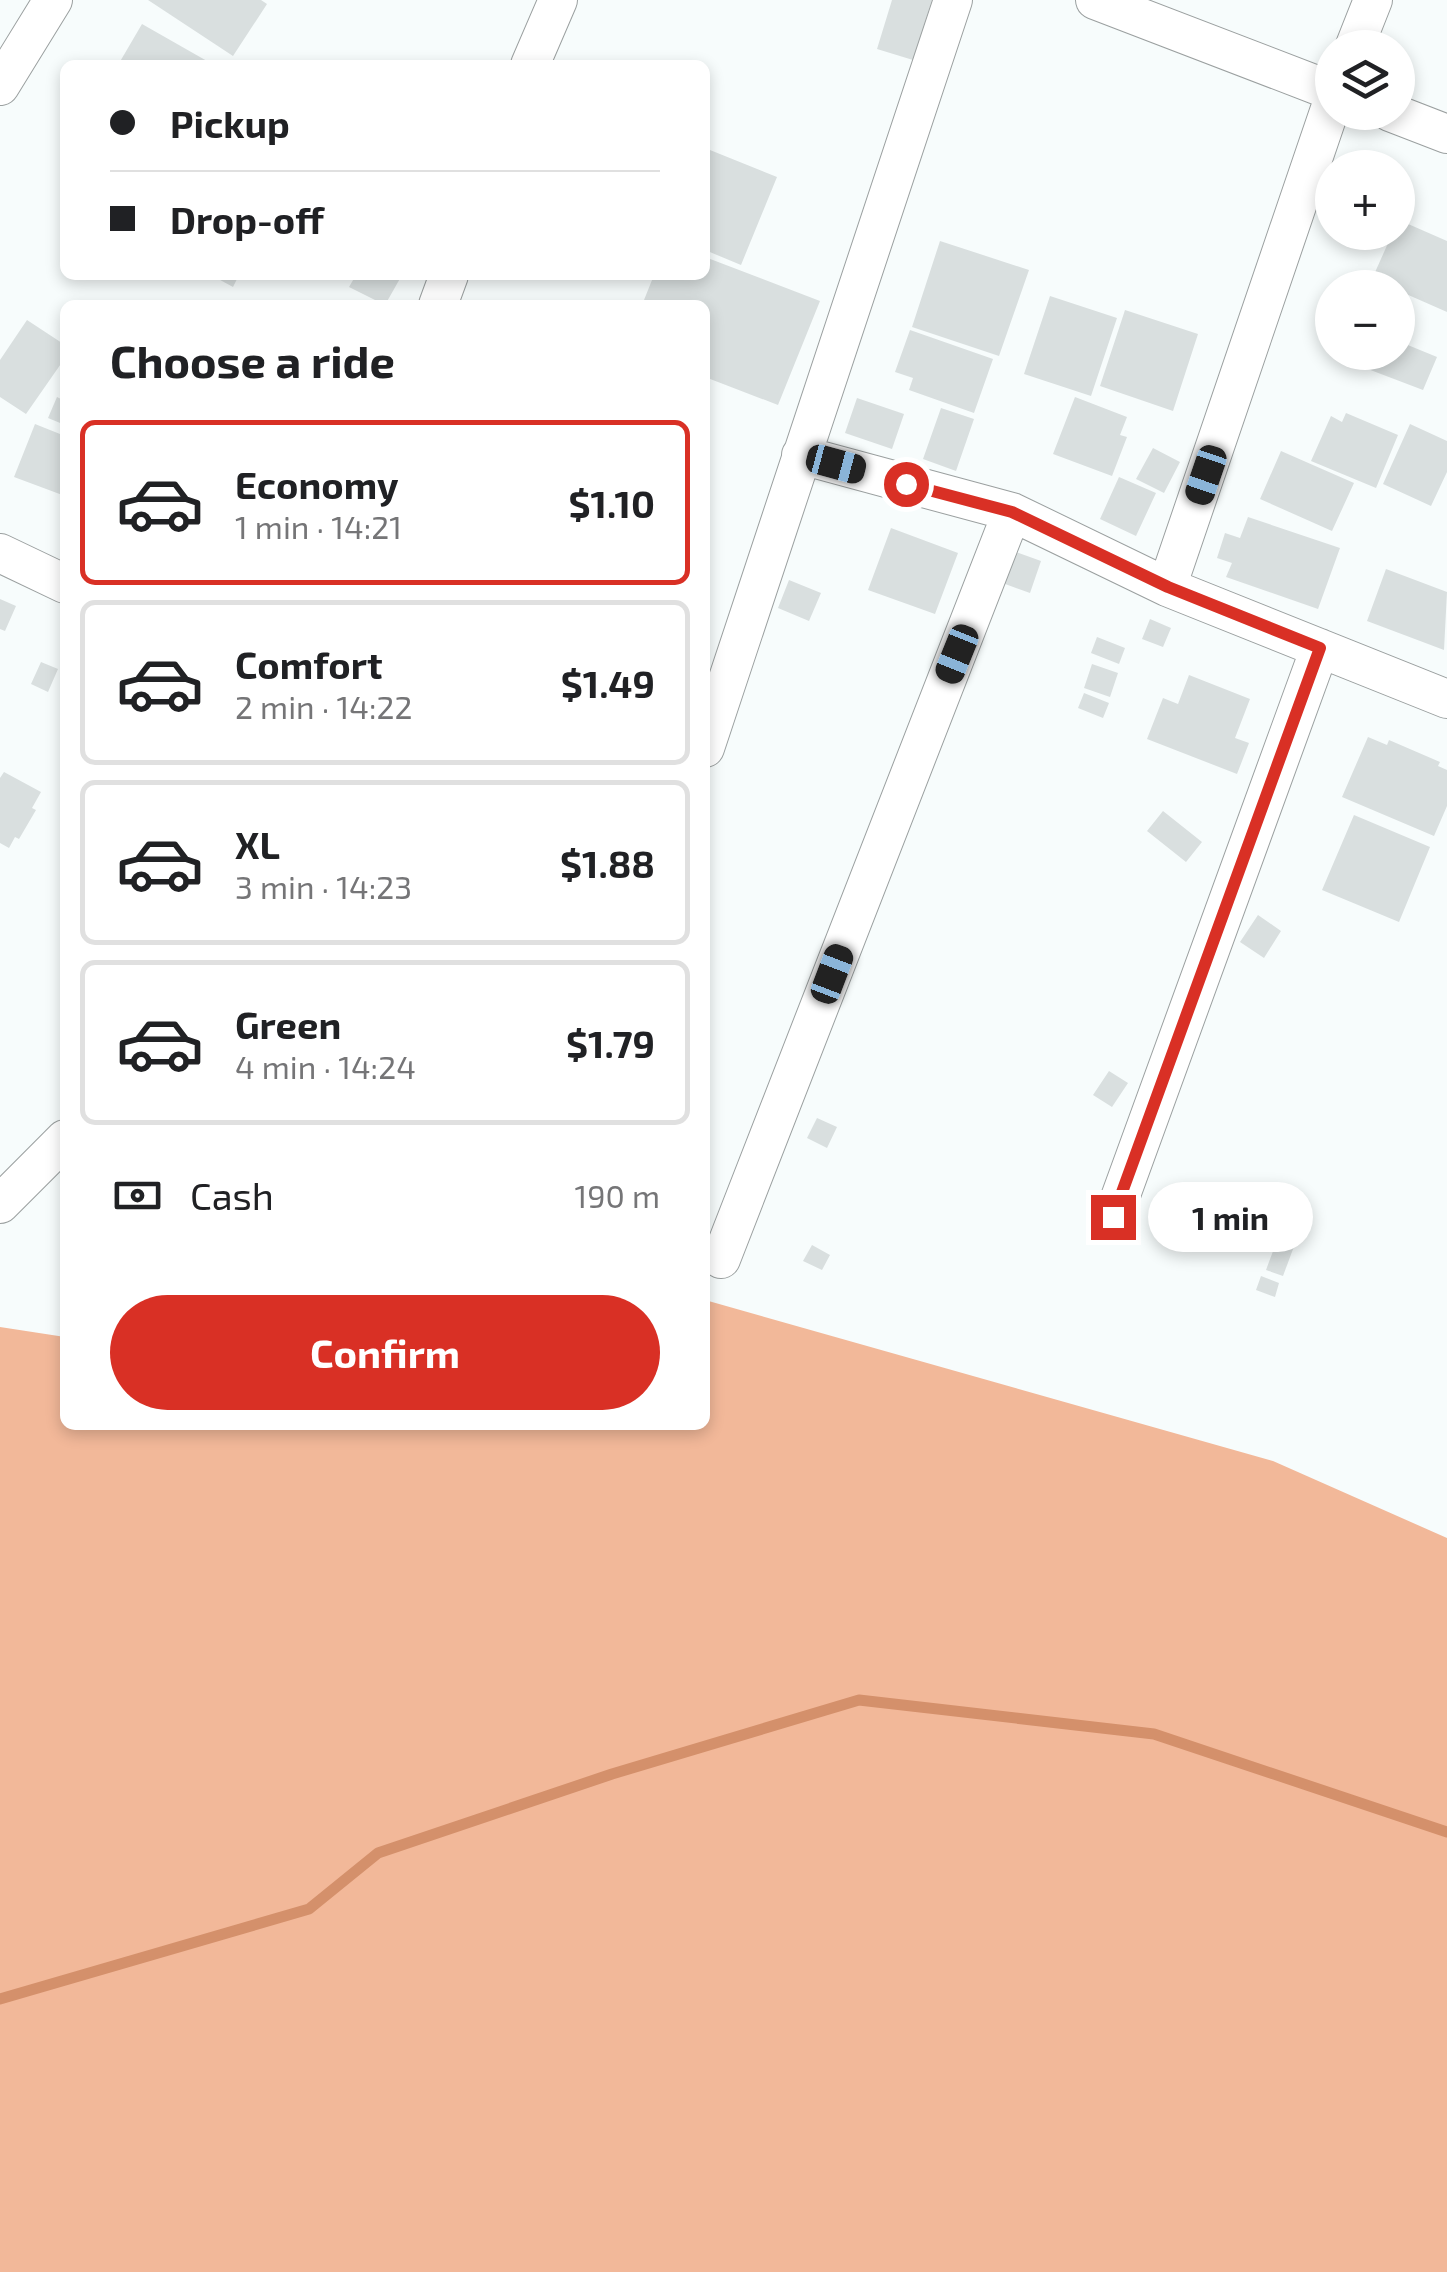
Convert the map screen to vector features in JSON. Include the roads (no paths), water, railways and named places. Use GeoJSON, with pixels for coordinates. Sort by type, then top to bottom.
{"type":"FeatureCollection","features":[{"type":"Feature","properties":{"kind":"street"},"geometry":{"type":"LineString","coordinates":[[0,86],[54,0]]}},
{"type":"Feature","properties":{"kind":"street"},"geometry":{"type":"LineString","coordinates":[[532,60],[558,0]]}},
{"type":"Feature","properties":{"kind":"street"},"geometry":{"type":"LineString","coordinates":[[710,717],[720,654],[801,454],[952,0]]}},
{"type":"Feature","properties":{"kind":"street"},"geometry":{"type":"LineString","coordinates":[[1095,0],[1315,84]]}},
{"type":"Feature","properties":{"kind":"street"},"geometry":{"type":"LineString","coordinates":[[1361,30],[1372,0]]}},
{"type":"Feature","properties":{"kind":"street"},"geometry":{"type":"LineString","coordinates":[[1415,122],[1447,134]]}},
{"type":"Feature","properties":{"kind":"street"},"geometry":{"type":"LineString","coordinates":[[1168,587],[1323,130]]}},
{"type":"Feature","properties":{"kind":"street"},"geometry":{"type":"LineString","coordinates":[[801,454],[1012,512],[1168,587],[1447,699]]}},
{"type":"Feature","properties":{"kind":"street"},"geometry":{"type":"LineString","coordinates":[[721,1259],[1012,512]]}},
{"type":"Feature","properties":{"kind":"street"},"geometry":{"type":"LineString","coordinates":[[0,553],[60,582]]}},
{"type":"Feature","properties":{"kind":"street"},"geometry":{"type":"LineString","coordinates":[[1113,1217],[1320,648]]}},
{"type":"Feature","properties":{"kind":"street"},"geometry":{"type":"LineString","coordinates":[[0,1204],[60,1145]]}},
{"type":"Feature","properties":{"kind":"waterway"},"geometry":{"type":"LineString","coordinates":[[0,1999],[309,1909],[378,1853],[612,1774],[859,1700],[1154,1734],[1447,1832]]}}]}
